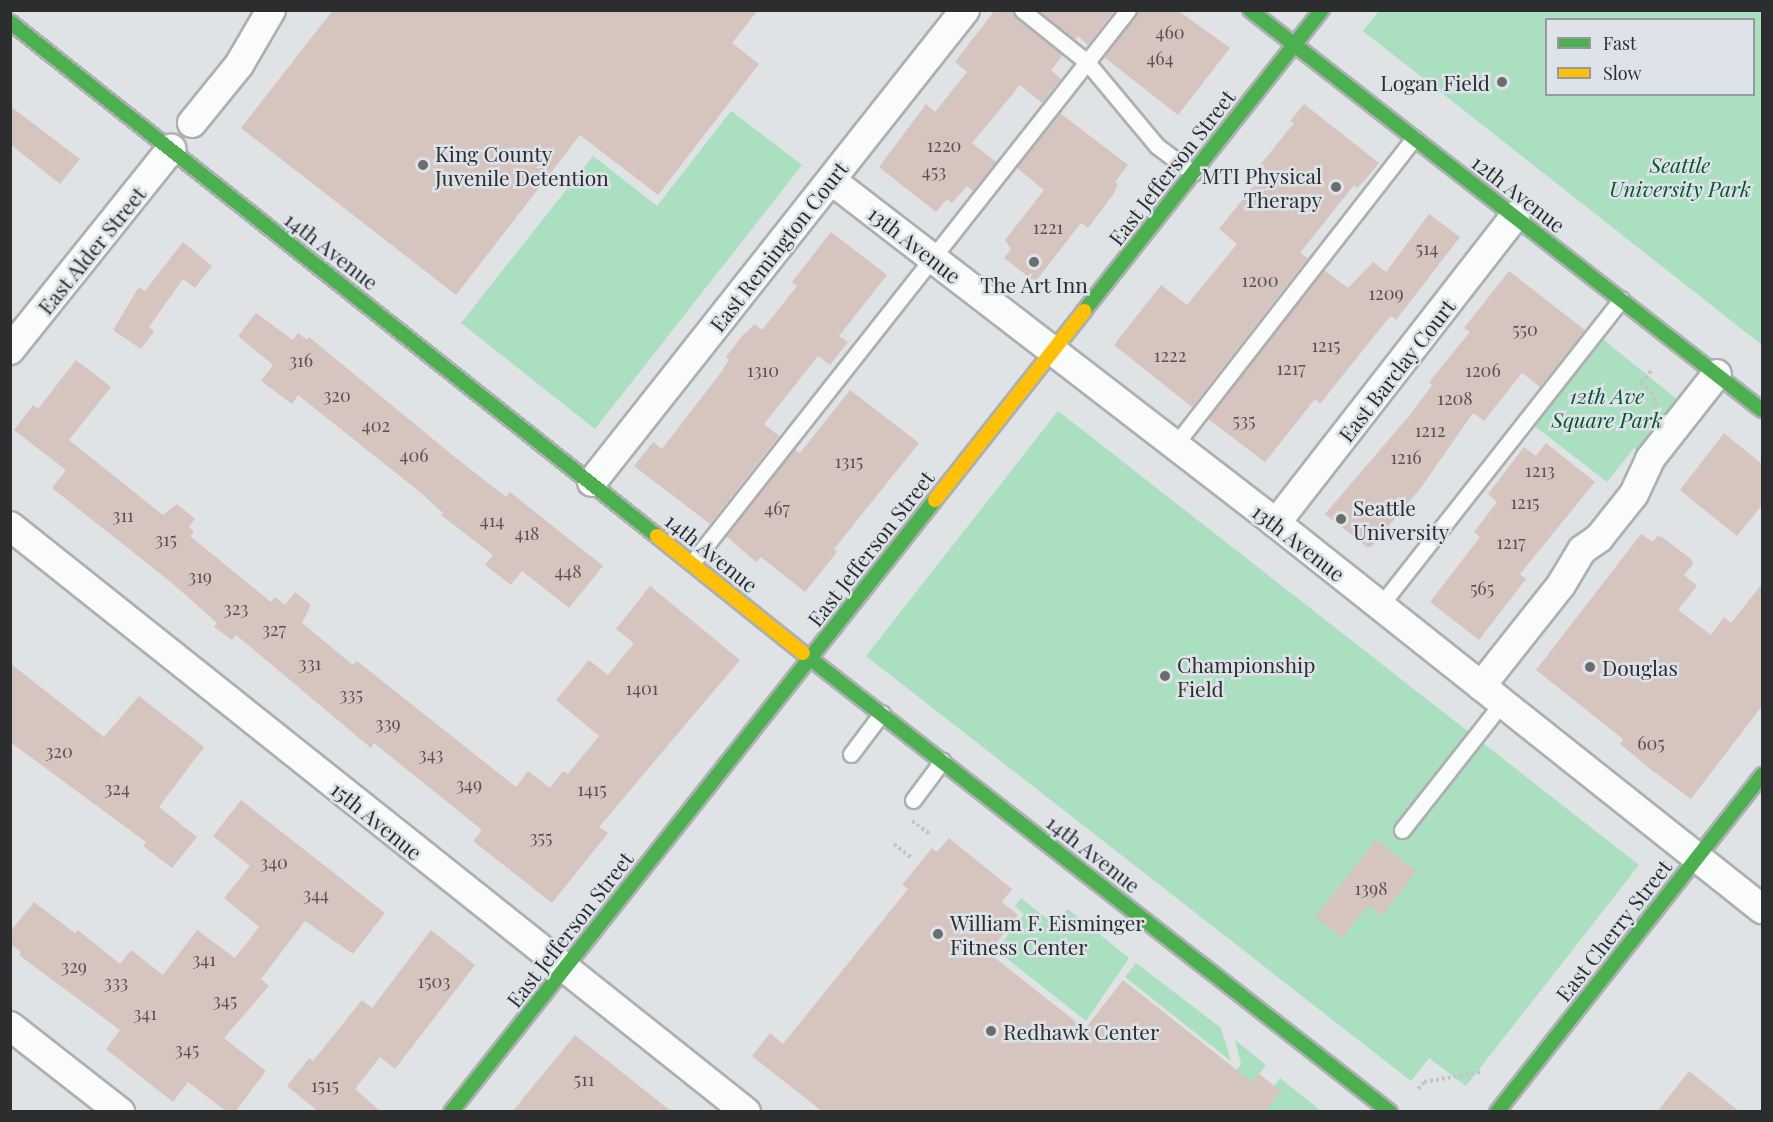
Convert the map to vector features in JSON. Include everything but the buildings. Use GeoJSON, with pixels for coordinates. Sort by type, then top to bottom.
{"type":"FeatureCollection","features":[{"type":"Feature","properties":{"kind":"street"},"geometry":{"type":"LineString","coordinates":[[192,123],[239,65],[271,10]]}},
{"type":"Feature","properties":{"kind":"street","name":"East Remington Court"},"geometry":{"type":"LineString","coordinates":[[592,482],[965,10]]}},
{"type":"Feature","properties":{"kind":"street","name":"12th Avenue"},"geometry":{"type":"LineString","coordinates":[[1250,10],[1762,410]]}},
{"type":"Feature","properties":{"kind":"street","name":"East Jefferson Street"},"geometry":{"type":"LineString","coordinates":[[451,1112],[1322,10]]}},
{"type":"Feature","properties":{"kind":"street","name":"14th Avenue"},"geometry":{"type":"LineString","coordinates":[[10,22],[592,482],[810,658],[1390,1112]]}},
{"type":"Feature","properties":{"kind":"street","name":"East Alder Street"},"geometry":{"type":"LineString","coordinates":[[10,350],[171,149]]}},
{"type":"Feature","properties":{"kind":"street","name":"13th Avenue"},"geometry":{"type":"LineString","coordinates":[[831,180],[1276,523],[1762,909]]}},
{"type":"Feature","properties":{"kind":"street","name":"East Barclay Court"},"geometry":{"type":"LineString","coordinates":[[1276,523],[1515,216]]}},
{"type":"Feature","properties":{"kind":"street"},"geometry":{"type":"LineString","coordinates":[[1491,695],[1582,550],[1599,538],[1634,494],[1650,459],[1717,374]]}},
{"type":"Feature","properties":{"kind":"street","name":"15th Avenue"},"geometry":{"type":"LineString","coordinates":[[10,526],[564,970],[746,1112]]}},
{"type":"Feature","properties":{"kind":"street","name":"East Cherry Street"},"geometry":{"type":"LineString","coordinates":[[1497,1112],[1762,775]]}},
{"type":"Feature","properties":{"kind":"street"},"geometry":{"type":"LineString","coordinates":[[10,1026],[120,1112]]}},
{"type":"Feature","properties":{"kind":"lane"},"geometry":{"type":"LineString","coordinates":[[1022,10],[1087,62],[1157,146],[1193,173]]}},
{"type":"Feature","properties":{"kind":"lane"},"geometry":{"type":"LineString","coordinates":[[692,563],[1128,10]]}},
{"type":"Feature","properties":{"kind":"lane"},"geometry":{"type":"LineString","coordinates":[[1175,445],[1414,138]]}},
{"type":"Feature","properties":{"kind":"lane"},"geometry":{"type":"LineString","coordinates":[[1380,606],[1621,300]]}},
{"type":"Feature","properties":{"kind":"lane"},"geometry":{"type":"LineString","coordinates":[[1402,830],[1491,695]]}},
{"type":"Feature","properties":{"kind":"lane"},"geometry":{"type":"LineString","coordinates":[[851,754],[882,713]]}},
{"type":"Feature","properties":{"kind":"lane"},"geometry":{"type":"LineString","coordinates":[[913,800],[942,760]]}},
{"type":"Feature","properties":{"kind":"path"},"geometry":{"type":"LineString","coordinates":[[1651,371],[1641,383],[1652,392],[1656,407],[1652,413]]}},
{"type":"Feature","properties":{"kind":"path"},"geometry":{"type":"LineString","coordinates":[[912,820],[930,834]]}},
{"type":"Feature","properties":{"kind":"path"},"geometry":{"type":"LineString","coordinates":[[894,844],[912,858]]}},
{"type":"Feature","properties":{"kind":"path"},"geometry":{"type":"LineString","coordinates":[[1418,1089],[1424,1082],[1481,1072]]}},
{"type":"Feature","properties":{"kind":"green space","name":"Seattle University Park"},"geometry":{"type":"Polygon","coordinates":[[[1379,11],[1762,11],[1762,345],[1363,31],[1379,11]]]}},
{"type":"Feature","properties":{"kind":"green space"},"geometry":{"type":"Polygon","coordinates":[[[731,111],[802,165],[595,429],[461,323],[593,156],[657,206],[731,111]]]}},
{"type":"Feature","properties":{"kind":"green space","name":"12th Ave Square Park"},"geometry":{"type":"Polygon","coordinates":[[[1600,337],[1683,404],[1641,454],[1634,448],[1607,482],[1532,424],[1600,337]]]}},
{"type":"Feature","properties":{"kind":"green space"},"geometry":{"type":"Polygon","coordinates":[[[1058,411],[1639,865],[1466,1086],[1429,1058],[1411,1081],[866,656],[1058,411]]]}},
{"type":"Feature","properties":{"kind":"green space"},"geometry":{"type":"Polygon","coordinates":[[[1021,898],[1055,925],[1068,909],[1129,958],[1086,1021],[996,950],[1024,914],[1015,906],[1021,898]]]}},
{"type":"Feature","properties":{"kind":"green space"},"geometry":{"type":"Polygon","coordinates":[[[1136,963],[1221,1028],[1231,1061],[1125,977],[1136,963]]]}},
{"type":"Feature","properties":{"kind":"green space"},"geometry":{"type":"Polygon","coordinates":[[[1235,1040],[1266,1065],[1232,1111],[1207,1108],[1241,1064],[1235,1040]]]}},
{"type":"Feature","properties":{"kind":"green space"},"geometry":{"type":"Polygon","coordinates":[[[1280,1078],[1321,1111],[1254,1112],[1280,1078]]]}},
{"type":"Feature","properties":{"kind":"traffic: fast"},"geometry":{"type":"LineString","coordinates":[[1250,10],[1762,410]]}},
{"type":"Feature","properties":{"kind":"traffic: fast"},"geometry":{"type":"LineString","coordinates":[[1084,311],[1322,10]]}},
{"type":"Feature","properties":{"kind":"traffic: fast"},"geometry":{"type":"LineString","coordinates":[[10,22],[657,536]]}},
{"type":"Feature","properties":{"kind":"traffic: fast"},"geometry":{"type":"LineString","coordinates":[[451,1112],[935,500]]}},
{"type":"Feature","properties":{"kind":"traffic: fast"},"geometry":{"type":"LineString","coordinates":[[803,653],[1390,1112]]}},
{"type":"Feature","properties":{"kind":"traffic: fast"},"geometry":{"type":"LineString","coordinates":[[1497,1112],[1762,775]]}},
{"type":"Feature","properties":{"kind":"traffic: slow"},"geometry":{"type":"LineString","coordinates":[[935,500],[1084,311]]}},
{"type":"Feature","properties":{"kind":"traffic: slow"},"geometry":{"type":"LineString","coordinates":[[657,536],[803,653]]}},
{"type":"Feature","properties":{"kind":"place","name":"Logan Field"},"geometry":{"type":"Point","coordinates":[1502,82]}},
{"type":"Feature","properties":{"kind":"place","name":"King County Juvenile Detention"},"geometry":{"type":"Point","coordinates":[423,165]}},
{"type":"Feature","properties":{"kind":"place","name":"MTI Physical Therapy"},"geometry":{"type":"Point","coordinates":[1336,187]}},
{"type":"Feature","properties":{"kind":"place","name":"The Art Inn"},"geometry":{"type":"Point","coordinates":[1034,262]}},
{"type":"Feature","properties":{"kind":"place","name":"Seattle University"},"geometry":{"type":"Point","coordinates":[1341,519]}},
{"type":"Feature","properties":{"kind":"place","name":"Douglas"},"geometry":{"type":"Point","coordinates":[1590,667]}},
{"type":"Feature","properties":{"kind":"place","name":"Championship Field"},"geometry":{"type":"Point","coordinates":[1165,676]}},
{"type":"Feature","properties":{"kind":"place","name":"William F. Eisminger Fitness Center"},"geometry":{"type":"Point","coordinates":[938,934]}},
{"type":"Feature","properties":{"kind":"place","name":"Redhawk Center"},"geometry":{"type":"Point","coordinates":[991,1031]}}]}
